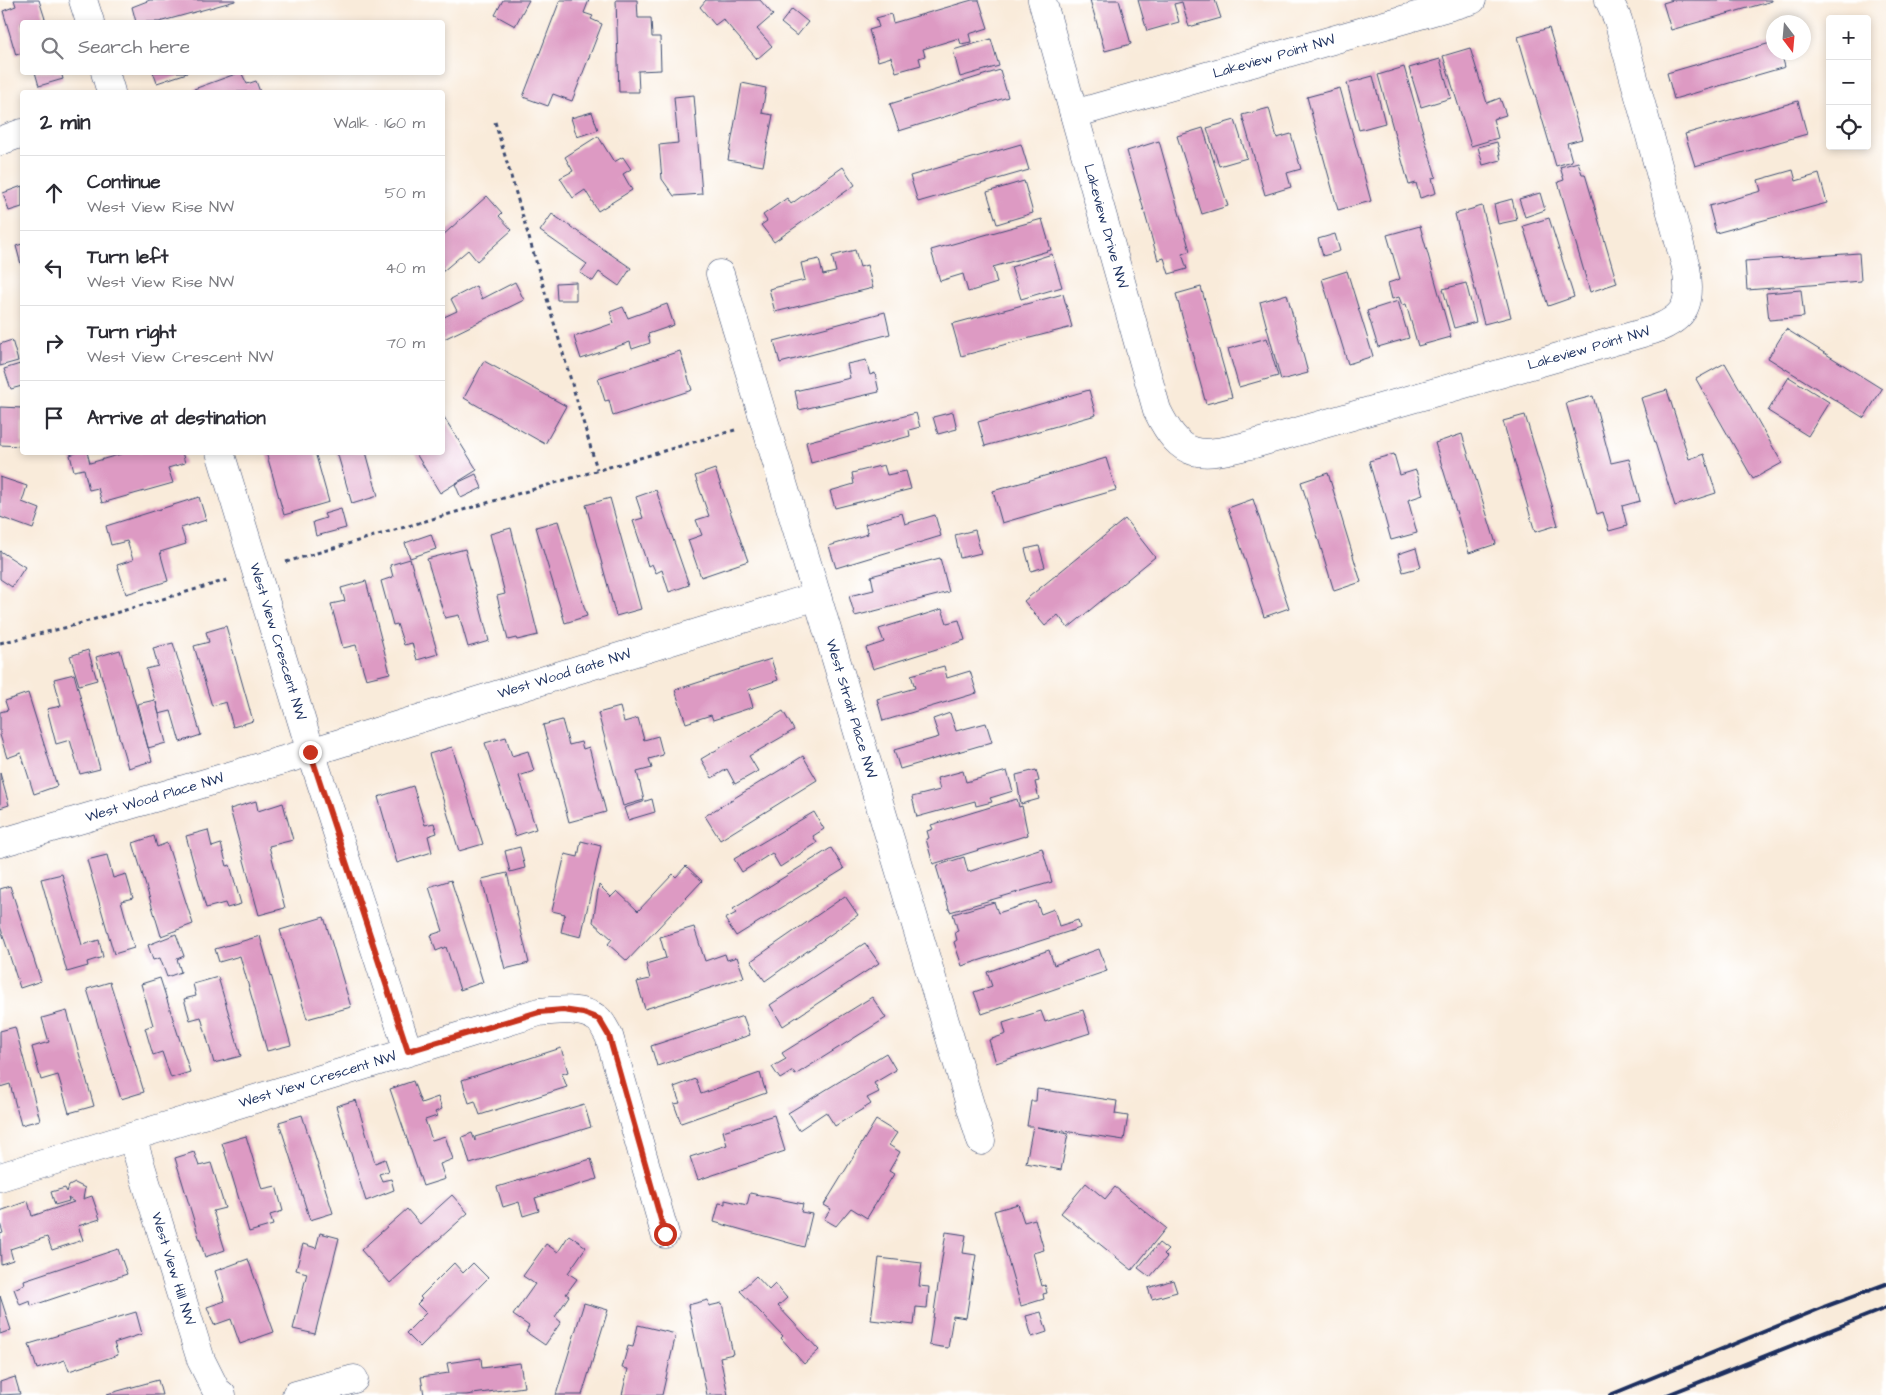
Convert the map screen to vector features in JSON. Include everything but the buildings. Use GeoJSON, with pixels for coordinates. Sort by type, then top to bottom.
{"type":"FeatureCollection","features":[{"type":"Feature","properties":{"kind":"street"},"geometry":{"type":"LineString","coordinates":[[83,0],[89,20]]}},
{"type":"Feature","properties":{"kind":"street","name":"Lakeview Drive NW"},"geometry":{"type":"LineString","coordinates":[[1042,0],[1157,410],[1166,430],[1180,446]]}},
{"type":"Feature","properties":{"kind":"street","name":"Lakeview Point NW"},"geometry":{"type":"LineString","coordinates":[[1074,114],[1472,0]]}},
{"type":"Feature","properties":{"kind":"street","name":"Lakeview Point NW"},"geometry":{"type":"LineString","coordinates":[[1180,446],[1195,453],[1213,454],[1254,444],[1653,330],[1670,324],[1681,314],[1687,304],[1690,286],[1686,267],[1618,20],[1609,0]]}},
{"type":"Feature","properties":{"kind":"street"},"geometry":{"type":"LineString","coordinates":[[106,75],[110,90]]}},
{"type":"Feature","properties":{"kind":"street"},"geometry":{"type":"LineString","coordinates":[[0,141],[20,134]]}},
{"type":"Feature","properties":{"kind":"street","name":"West Strait Place NW"},"geometry":{"type":"LineString","coordinates":[[720,274],[981,1141]]}},
{"type":"Feature","properties":{"kind":"street","name":"West View Crescent NW"},"geometry":{"type":"LineString","coordinates":[[0,1177],[408,1051],[310,752],[221,455]]}},
{"type":"Feature","properties":{"kind":"street","name":"West Wood Gate NW"},"geometry":{"type":"LineString","coordinates":[[310,752],[818,596]]}},
{"type":"Feature","properties":{"kind":"street","name":"West Wood Place NW"},"geometry":{"type":"LineString","coordinates":[[0,843],[310,752]]}},
{"type":"Feature","properties":{"kind":"street"},"geometry":{"type":"LineString","coordinates":[[408,1051],[539,1012],[563,1010],[583,1013],[599,1019],[609,1036],[665,1234]]}},
{"type":"Feature","properties":{"kind":"street","name":"West View Hill NW"},"geometry":{"type":"LineString","coordinates":[[132,1137],[201,1360],[216,1390],[222,1395]]}},
{"type":"Feature","properties":{"kind":"street"},"geometry":{"type":"LineString","coordinates":[[296,1395],[354,1379]]}},
{"type":"Feature","properties":{"kind":"path"},"geometry":{"type":"LineString","coordinates":[[496,122],[597,469]]}},
{"type":"Feature","properties":{"kind":"path"},"geometry":{"type":"LineString","coordinates":[[0,643],[68,627],[597,469],[765,421]]}},
{"type":"Feature","properties":{"kind":"railway"},"geometry":{"type":"LineString","coordinates":[[1610,1395],[1824,1307],[1886,1284]]}},
{"type":"Feature","properties":{"kind":"railway"},"geometry":{"type":"LineString","coordinates":[[1667,1395],[1886,1308]]}},
{"type":"Feature","properties":{"kind":"route"},"geometry":{"type":"LineString","coordinates":[[310,752],[408,1051],[539,1012],[563,1010],[583,1013],[599,1019],[609,1036],[665,1234]]}}]}
